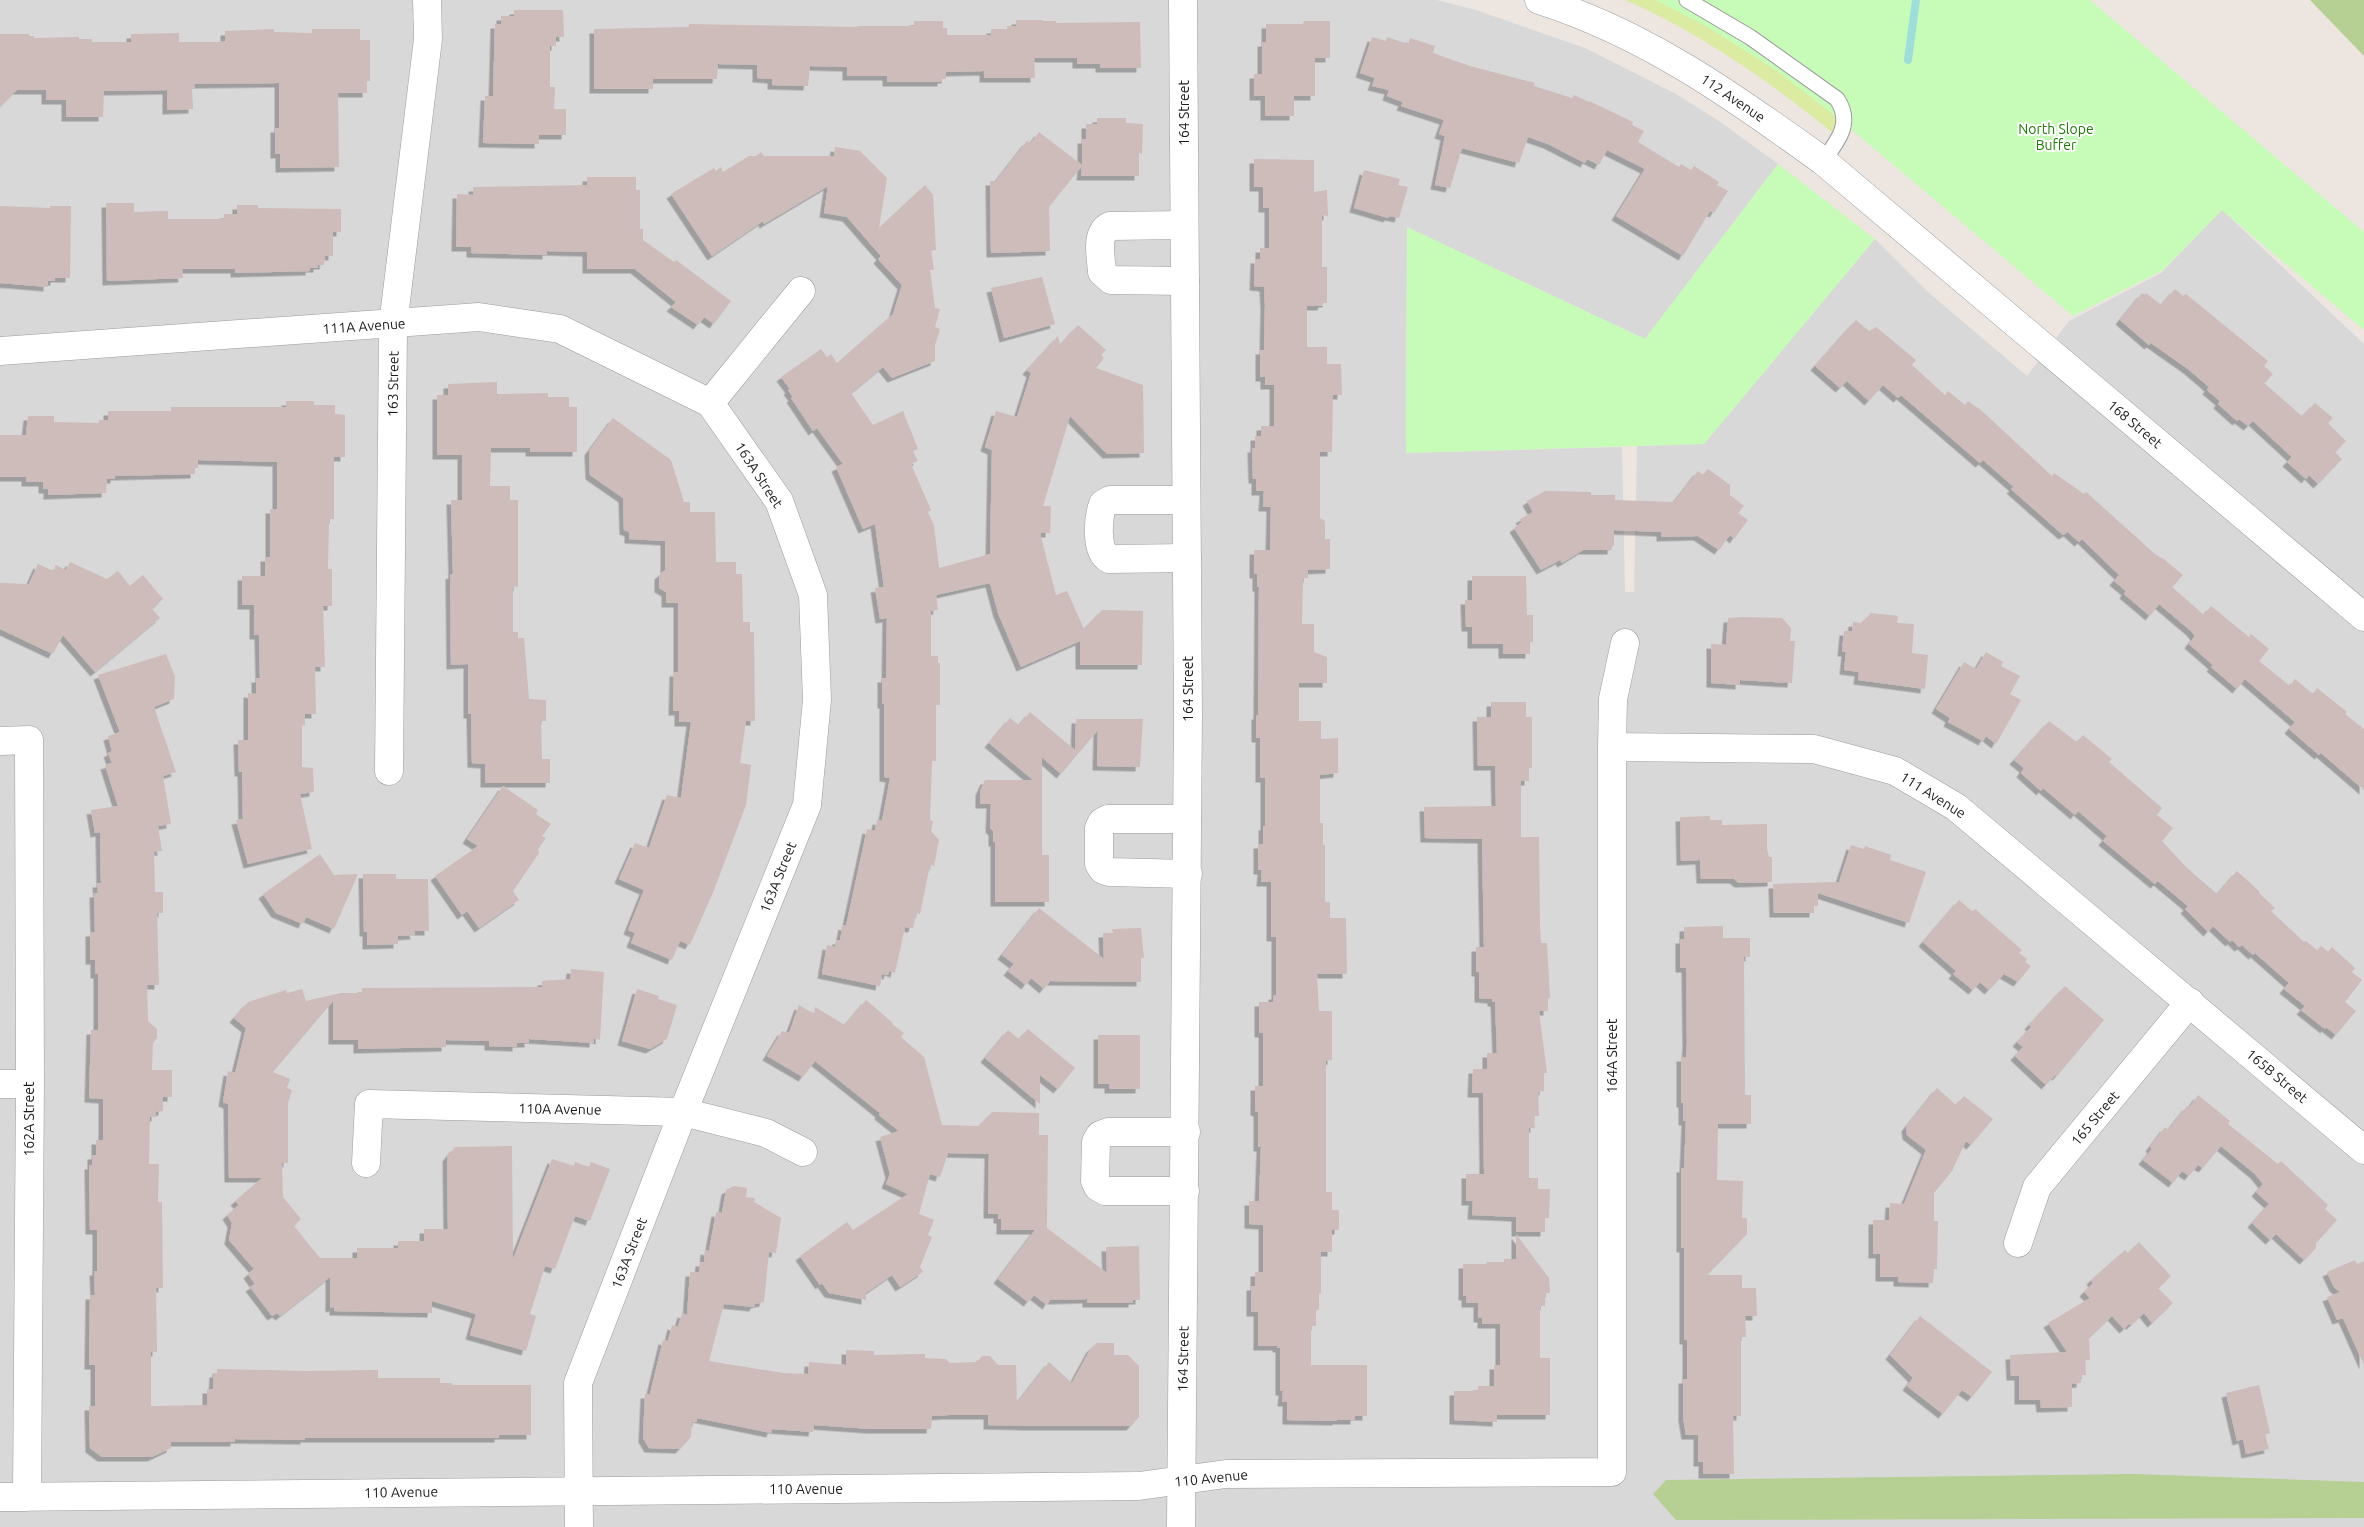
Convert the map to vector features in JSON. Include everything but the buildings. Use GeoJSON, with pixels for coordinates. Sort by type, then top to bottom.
{"type":"FeatureCollection","features":[{"type":"Feature","properties":{"kind":"street","name":"163 Street"},"geometry":{"type":"LineString","coordinates":[[389,771],[393,324],[428,39],[427,0]]}},
{"type":"Feature","properties":{"kind":"street","name":"164 Street"},"geometry":{"type":"LineString","coordinates":[[1181,1527],[1188,874],[1183,0]]}},
{"type":"Feature","properties":{"kind":"street","name":"112 Avenue"},"geometry":{"type":"LineString","coordinates":[[1539,0],[1610,27],[1659,51],[1734,97],[1823,162],[1907,230]]}},
{"type":"Feature","properties":{"kind":"street"},"geometry":{"type":"LineString","coordinates":[[1184,225],[1110,226],[1104,229],[1101,235],[1102,272],[1105,277],[1111,280],[1184,281]]}},
{"type":"Feature","properties":{"kind":"street","name":"168 Street"},"geometry":{"type":"LineString","coordinates":[[1907,230],[2364,617]]}},
{"type":"Feature","properties":{"kind":"street"},"geometry":{"type":"LineString","coordinates":[[710,402],[801,291]]}},
{"type":"Feature","properties":{"kind":"street","name":"111A Avenue"},"geometry":{"type":"LineString","coordinates":[[0,351],[478,317],[560,329],[710,402]]}},
{"type":"Feature","properties":{"kind":"street","name":"163A Street"},"geometry":{"type":"LineString","coordinates":[[578,1490],[578,1383],[807,805],[817,700],[813,595],[779,502],[710,402]]}},
{"type":"Feature","properties":{"kind":"street"},"geometry":{"type":"LineString","coordinates":[[1186,500],[1110,500],[1103,504],[1100,512],[1100,549],[1103,556],[1109,559],[1187,558]]}},
{"type":"Feature","properties":{"kind":"street","name":"164A Street"},"geometry":{"type":"LineString","coordinates":[[1612,1472],[1612,747],[1613,699],[1625,643]]}},
{"type":"Feature","properties":{"kind":"street","name":"162A Street"},"geometry":{"type":"LineString","coordinates":[[0,741],[29,740],[30,1084],[27,1497]]}},
{"type":"Feature","properties":{"kind":"street","name":"111 Avenue"},"geometry":{"type":"LineString","coordinates":[[1612,747],[1814,749],[1895,771],[1956,807],[2190,1002]]}},
{"type":"Feature","properties":{"kind":"street"},"geometry":{"type":"LineString","coordinates":[[1187,819],[1108,819],[1102,822],[1099,828],[1099,864],[1103,870],[1109,872],[1188,874]]}},
{"type":"Feature","properties":{"kind":"street","name":"165B Street"},"geometry":{"type":"LineString","coordinates":[[2190,1002],[2364,1150]]}},
{"type":"Feature","properties":{"kind":"street","name":"165 Street"},"geometry":{"type":"LineString","coordinates":[[2018,1244],[2037,1187],[2190,1002]]}},
{"type":"Feature","properties":{"kind":"street"},"geometry":{"type":"LineString","coordinates":[[0,1084],[30,1084]]}},
{"type":"Feature","properties":{"kind":"street","name":"110A Avenue"},"geometry":{"type":"LineString","coordinates":[[366,1163],[369,1104],[684,1112],[766,1133],[803,1152]]}},
{"type":"Feature","properties":{"kind":"street"},"geometry":{"type":"LineString","coordinates":[[1185,1192],[1105,1191],[1098,1187],[1095,1181],[1096,1142],[1100,1135],[1108,1132],[1186,1132]]}},
{"type":"Feature","properties":{"kind":"street","name":"110 Avenue"},"geometry":{"type":"LineString","coordinates":[[0,1498],[578,1490],[1139,1486],[1226,1474],[1612,1472]]}},
{"type":"Feature","properties":{"kind":"street"},"geometry":{"type":"LineString","coordinates":[[578,1490],[578,1527]]}},
{"type":"Feature","properties":{"kind":"lane"},"geometry":{"type":"LineString","coordinates":[[1687,0],[1750,36],[1837,99],[1842,107],[1844,130],[1840,139],[1823,162]]}},
{"type":"Feature","properties":{"kind":"shaded area"},"geometry":{"type":"Polygon","coordinates":[[[0,0],[1437,0],[1476,10],[1585,48],[1676,94],[1719,121],[1778,164],[1645,339],[1407,228],[1406,453],[1622,447],[1625,592],[1634,592],[1637,446],[1704,444],[1875,239],[1928,292],[2027,376],[2069,321],[2161,273],[2222,210],[2364,344],[2364,1527],[0,1527],[0,0]]]}},
{"type":"Feature","properties":{"kind":"green space"},"geometry":{"type":"Polygon","coordinates":[[[1625,0],[1674,0],[1835,109],[1837,122],[1834,134],[1760,77],[1708,43],[1625,0]]]}},
{"type":"Feature","properties":{"kind":"green space","name":"North Slope Buffer"},"geometry":{"type":"Polygon","coordinates":[[[1656,0],[2090,0],[2364,232],[2364,330],[2222,210],[2163,270],[2073,316],[1840,120],[1777,71],[1709,28],[1656,0]]]}},
{"type":"Feature","properties":{"kind":"green space"},"geometry":{"type":"Polygon","coordinates":[[[2310,0],[2364,0],[2364,56],[2310,0]]]}},
{"type":"Feature","properties":{"kind":"green space"},"geometry":{"type":"Polygon","coordinates":[[[1778,164],[1875,239],[1704,444],[1406,453],[1407,227],[1645,339],[1778,164]]]}},
{"type":"Feature","properties":{"kind":"green space"},"geometry":{"type":"Polygon","coordinates":[[[2134,1474],[2364,1482],[2364,1518],[1676,1520],[1653,1494],[1666,1480],[2134,1474]]]}},
{"type":"Feature","properties":{"kind":"waterway"},"geometry":{"type":"LineString","coordinates":[[1908,60],[1916,0]]}}]}
